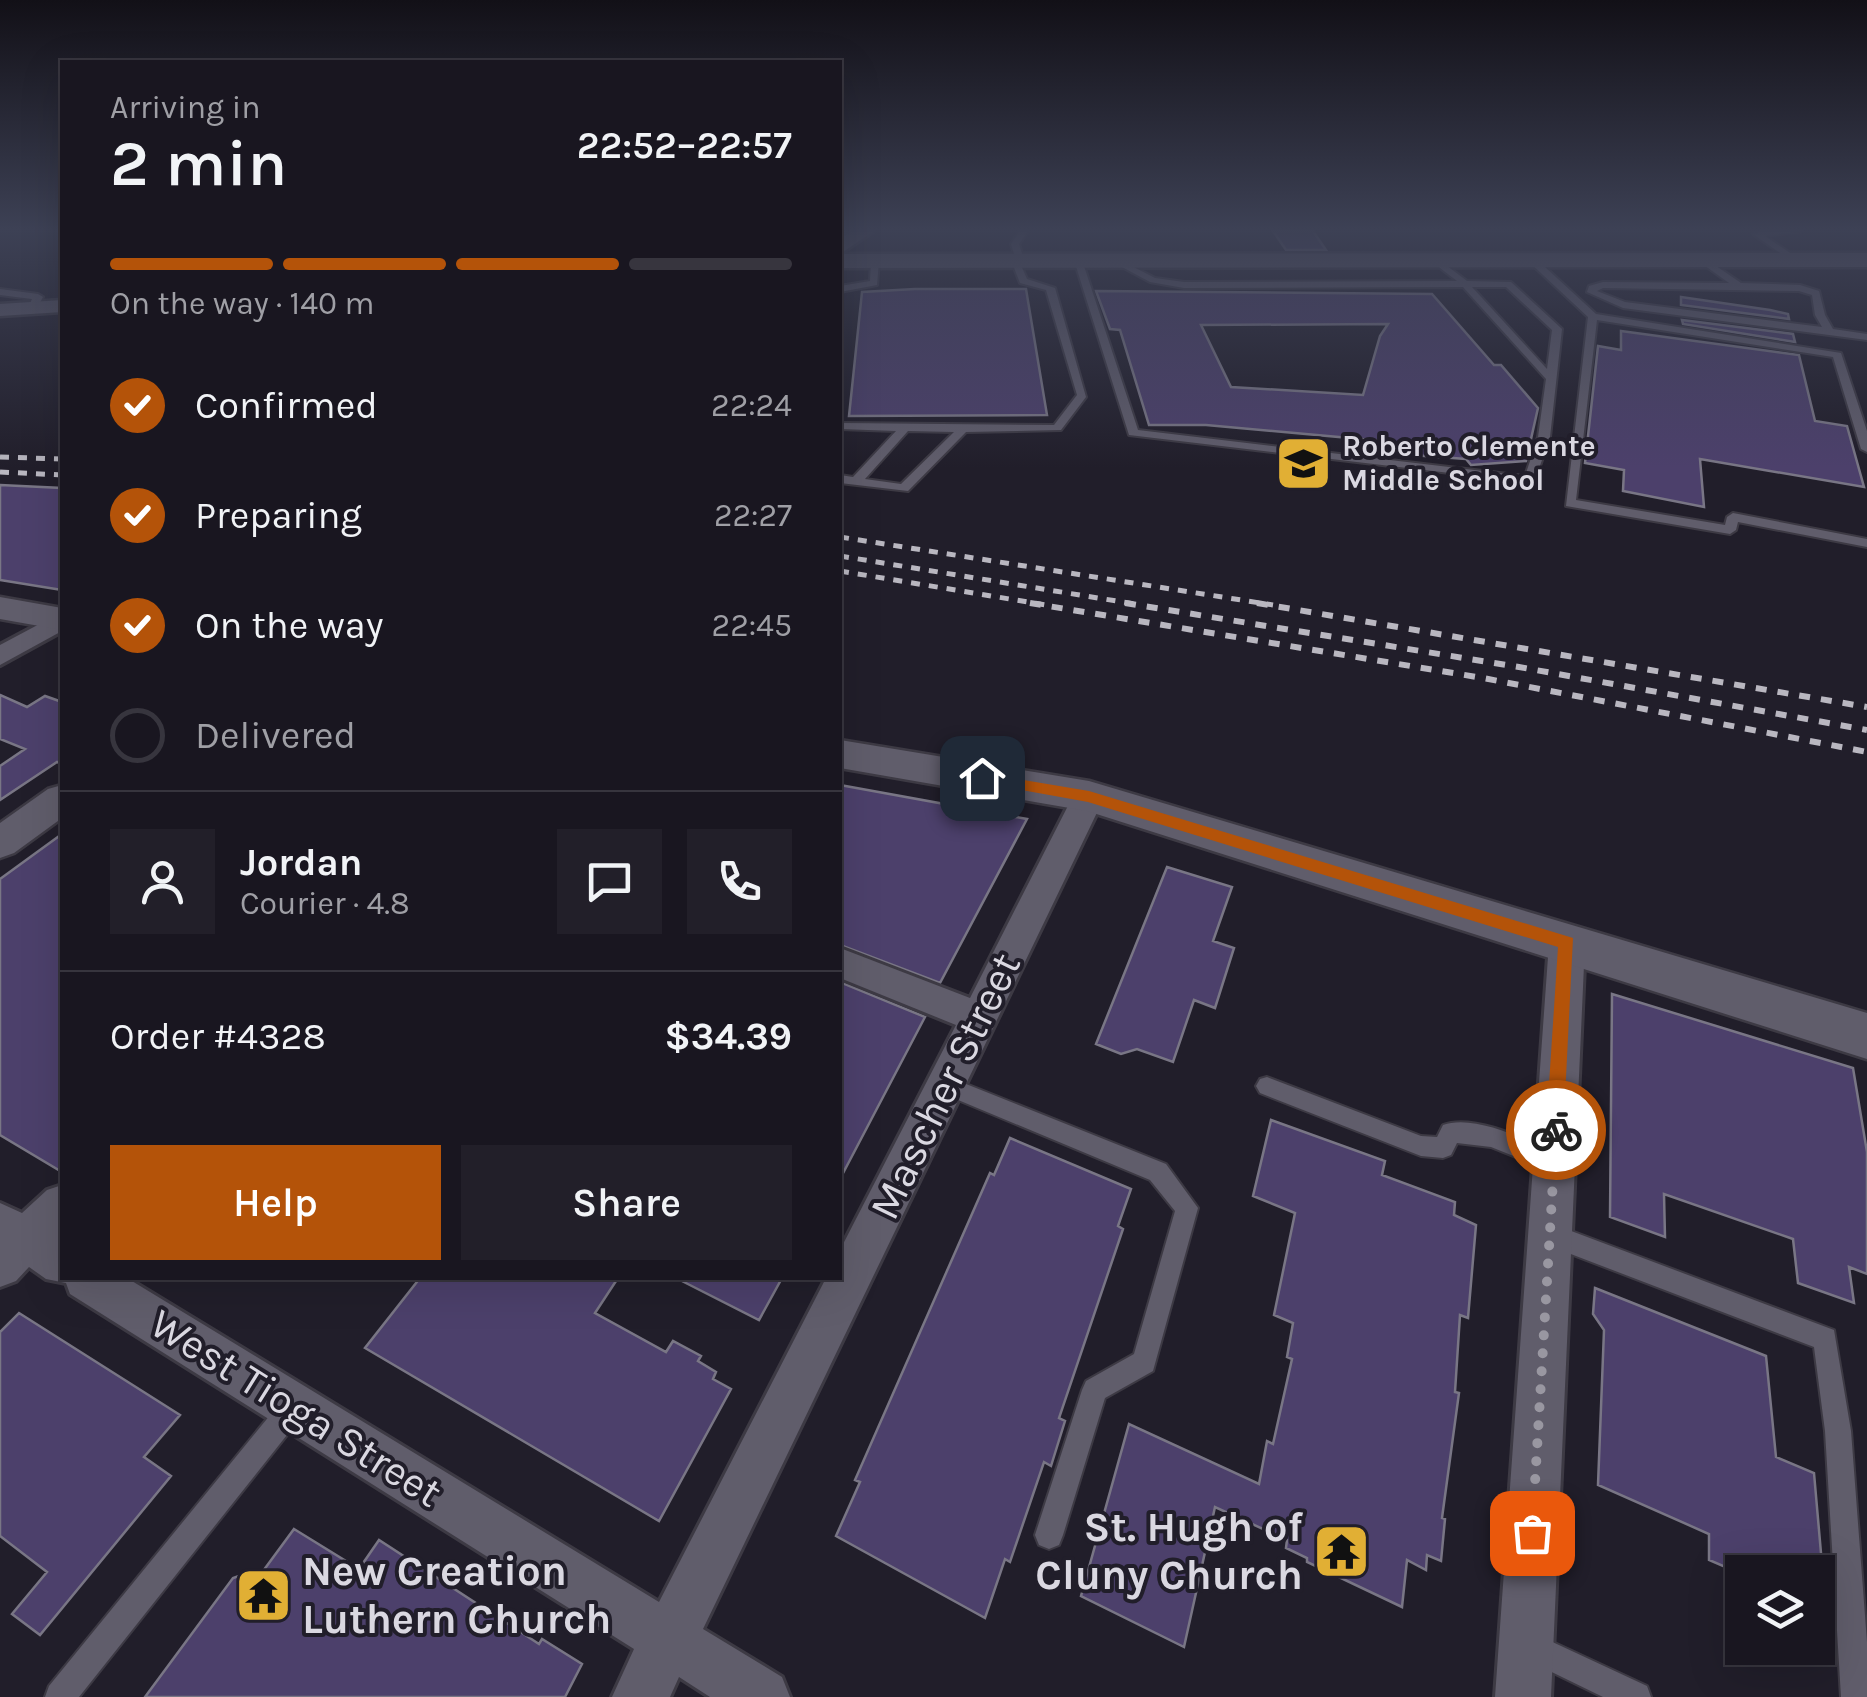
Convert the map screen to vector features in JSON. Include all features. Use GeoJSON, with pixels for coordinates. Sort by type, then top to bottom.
{"type":"FeatureCollection","features":[{"type":"Feature","properties":{"kind":"main road"},"geometry":{"type":"LineString","coordinates":[[0,608],[60,620]]}},
{"type":"Feature","properties":{"kind":"main road"},"geometry":{"type":"LineString","coordinates":[[842,754],[1089,796],[1867,1036]]}},
{"type":"Feature","properties":{"kind":"street"},"geometry":{"type":"LineString","coordinates":[[0,656],[60,621]]}},
{"type":"Feature","properties":{"kind":"street","name":"Mascher Street"},"geometry":{"type":"LineString","coordinates":[[640,1697],[1089,796]]}},
{"type":"Feature","properties":{"kind":"street"},"geometry":{"type":"LineString","coordinates":[[0,843],[60,800]]}},
{"type":"Feature","properties":{"kind":"street"},"geometry":{"type":"LineString","coordinates":[[1523,1697],[1567,943]]}},
{"type":"Feature","properties":{"kind":"street"},"geometry":{"type":"LineString","coordinates":[[842,965],[979,1018]]}},
{"type":"Feature","properties":{"kind":"street"},"geometry":{"type":"LineString","coordinates":[[9,1243],[60,1206]]}},
{"type":"Feature","properties":{"kind":"street"},"geometry":{"type":"LineString","coordinates":[[9,1243],[60,1262]]}},
{"type":"Feature","properties":{"kind":"street","name":"West Tioga Street"},"geometry":{"type":"LineString","coordinates":[[89,1280],[762,1697]]}},
{"type":"Feature","properties":{"kind":"lane"},"geometry":{"type":"LineString","coordinates":[[842,426],[1056,428],[1082,395],[1057,310]]}},
{"type":"Feature","properties":{"kind":"lane"},"geometry":{"type":"LineString","coordinates":[[1094,310],[1134,433],[1530,480],[1544,437],[1557,329],[1537,310]]}},
{"type":"Feature","properties":{"kind":"lane"},"geometry":{"type":"LineString","coordinates":[[1489,310],[1551,379]]}},
{"type":"Feature","properties":{"kind":"lane"},"geometry":{"type":"LineString","coordinates":[[1586,310],[1592,316],[1838,354],[1867,449]]}},
{"type":"Feature","properties":{"kind":"lane"},"geometry":{"type":"LineString","coordinates":[[1663,310],[1867,337]]}},
{"type":"Feature","properties":{"kind":"lane"},"geometry":{"type":"LineString","coordinates":[[1819,310],[1830,332]]}},
{"type":"Feature","properties":{"kind":"lane"},"geometry":{"type":"LineString","coordinates":[[1592,316],[1570,503],[1730,530],[1733,517],[1867,542]]}},
{"type":"Feature","properties":{"kind":"lane"},"geometry":{"type":"LineString","coordinates":[[856,481],[905,428]]}},
{"type":"Feature","properties":{"kind":"lane"},"geometry":{"type":"LineString","coordinates":[[842,479],[904,488],[963,429]]}},
{"type":"Feature","properties":{"kind":"lane"},"geometry":{"type":"LineString","coordinates":[[946,1085],[1158,1172],[1187,1208],[1144,1362],[1096,1390],[1049,1535]]}},
{"type":"Feature","properties":{"kind":"lane"},"geometry":{"type":"LineString","coordinates":[[1266,1086],[1422,1146],[1443,1148],[1452,1132],[1492,1137],[1554,1162]]}},
{"type":"Feature","properties":{"kind":"lane"},"geometry":{"type":"LineString","coordinates":[[1550,1235],[1825,1339],[1838,1431],[1856,1697]]}},
{"type":"Feature","properties":{"kind":"lane"},"geometry":{"type":"LineString","coordinates":[[60,1697],[293,1406]]}},
{"type":"Feature","properties":{"kind":"lane"},"geometry":{"type":"LineString","coordinates":[[1526,1645],[1636,1697]]}},
{"type":"Feature","properties":{"kind":"building"},"geometry":{"type":"Polygon","coordinates":[[[860,310],[1030,310],[1047,415],[849,416],[860,310]]]}},
{"type":"Feature","properties":{"kind":"building"},"geometry":{"type":"Polygon","coordinates":[[[1103,310],[1446,310],[1538,408],[1526,461],[1471,465],[1466,459],[1384,453],[1382,441],[1206,425],[1149,425],[1120,330],[1110,329],[1103,310]],[[1388,324],[1201,325],[1231,387],[1363,395],[1380,336],[1388,324]]]}},
{"type":"Feature","properties":{"kind":"building"},"geometry":{"type":"Polygon","coordinates":[[[1721,310],[1771,310],[1788,314],[1789,319],[1721,310]]]}},
{"type":"Feature","properties":{"kind":"building"},"geometry":{"type":"Polygon","coordinates":[[[1682,320],[1793,334],[1795,342],[1683,324],[1682,320]]]}},
{"type":"Feature","properties":{"kind":"building"},"geometry":{"type":"Polygon","coordinates":[[[1621,331],[1799,355],[1815,421],[1847,426],[1864,487],[1700,459],[1704,507],[1623,491],[1624,470],[1585,463],[1598,346],[1621,350],[1621,331]]]}},
{"type":"Feature","properties":{"kind":"building"},"geometry":{"type":"Polygon","coordinates":[[[0,485],[60,488],[60,590],[0,580],[0,485]]]}},
{"type":"Feature","properties":{"kind":"building"},"geometry":{"type":"Polygon","coordinates":[[[0,695],[27,707],[45,696],[60,701],[60,763],[0,800],[0,766],[25,749],[0,739],[0,695]]]}},
{"type":"Feature","properties":{"kind":"building"},"geometry":{"type":"Polygon","coordinates":[[[842,785],[1027,819],[940,983],[842,946],[842,785]]]}},
{"type":"Feature","properties":{"kind":"building"},"geometry":{"type":"Polygon","coordinates":[[[60,835],[60,1171],[0,1135],[0,879],[60,835]]]}},
{"type":"Feature","properties":{"kind":"building"},"geometry":{"type":"Polygon","coordinates":[[[1167,867],[1232,887],[1213,941],[1234,948],[1215,1008],[1194,1000],[1173,1062],[1137,1049],[1121,1054],[1096,1044],[1167,867]]]}},
{"type":"Feature","properties":{"kind":"building"},"geometry":{"type":"Polygon","coordinates":[[[842,983],[925,1017],[842,1175],[842,983]]]}},
{"type":"Feature","properties":{"kind":"building"},"geometry":{"type":"Polygon","coordinates":[[[1612,994],[1853,1068],[1867,1152],[1867,1274],[1849,1267],[1854,1303],[1798,1283],[1793,1239],[1664,1194],[1665,1237],[1610,1217],[1612,994]]]}},
{"type":"Feature","properties":{"kind":"building"},"geometry":{"type":"Polygon","coordinates":[[[1271,1120],[1385,1161],[1382,1175],[1455,1202],[1454,1215],[1476,1225],[1468,1318],[1460,1315],[1455,1392],[1459,1393],[1442,1518],[1445,1519],[1441,1561],[1427,1555],[1426,1570],[1407,1560],[1402,1607],[1307,1562],[1307,1558],[1286,1548],[1287,1540],[1215,1507],[1184,1647],[1081,1596],[1129,1424],[1259,1484],[1267,1441],[1273,1444],[1292,1359],[1287,1357],[1293,1323],[1274,1315],[1295,1213],[1253,1196],[1271,1120]]]}},
{"type":"Feature","properties":{"kind":"building"},"geometry":{"type":"Polygon","coordinates":[[[1010,1138],[1131,1189],[1118,1226],[1123,1229],[1059,1418],[1065,1421],[1051,1466],[1044,1462],[1010,1562],[1005,1559],[985,1618],[836,1536],[860,1482],[855,1480],[990,1173],[994,1175],[1010,1138]]]}},
{"type":"Feature","properties":{"kind":"building"},"geometry":{"type":"Polygon","coordinates":[[[418,1280],[617,1280],[595,1313],[666,1352],[673,1341],[701,1356],[698,1361],[716,1372],[713,1379],[731,1389],[659,1521],[365,1348],[418,1280]]]}},
{"type":"Feature","properties":{"kind":"building"},"geometry":{"type":"Polygon","coordinates":[[[680,1280],[781,1280],[759,1320],[680,1280]]]}},
{"type":"Feature","properties":{"kind":"building"},"geometry":{"type":"Polygon","coordinates":[[[1595,1288],[1766,1356],[1776,1457],[1814,1473],[1821,1555],[1725,1555],[1725,1567],[1709,1560],[1709,1534],[1598,1485],[1604,1330],[1593,1314],[1595,1288]]]}},
{"type":"Feature","properties":{"kind":"building"},"geometry":{"type":"Polygon","coordinates":[[[19,1313],[180,1415],[144,1457],[171,1476],[40,1635],[12,1614],[47,1572],[0,1536],[0,1332],[19,1313]]]}},
{"type":"Feature","properties":{"kind":"building"},"geometry":{"type":"Polygon","coordinates":[[[294,1529],[359,1569],[379,1540],[539,1644],[542,1639],[582,1664],[565,1697],[145,1697],[233,1578],[239,1576],[252,1586],[294,1529]]]}},
{"type":"Feature","properties":{"kind":"railway"},"geometry":{"type":"LineString","coordinates":[[0,457],[60,459]]}},
{"type":"Feature","properties":{"kind":"railway"},"geometry":{"type":"LineString","coordinates":[[0,472],[60,475]]}},
{"type":"Feature","properties":{"kind":"railway"},"geometry":{"type":"LineString","coordinates":[[842,537],[1273,605]]}},
{"type":"Feature","properties":{"kind":"railway"},"geometry":{"type":"LineString","coordinates":[[842,556],[1141,605]]}},
{"type":"Feature","properties":{"kind":"railway"},"geometry":{"type":"LineString","coordinates":[[842,571],[1046,605]]}},
{"type":"Feature","properties":{"kind":"railway"},"geometry":{"type":"LineString","coordinates":[[1030,603],[1483,678],[1867,752]]}},
{"type":"Feature","properties":{"kind":"railway"},"geometry":{"type":"LineString","coordinates":[[1125,603],[1519,667],[1867,730]]}},
{"type":"Feature","properties":{"kind":"railway"},"geometry":{"type":"LineString","coordinates":[[1257,603],[1867,707]]}},
{"type":"Feature","properties":{"kind":"way so far"},"geometry":{"type":"LineString","coordinates":[[1532,1533],[1556,1130]]}},
{"type":"Feature","properties":{"kind":"place","name":"Roberto Clemente Middle School"},"geometry":{"type":"Point","coordinates":[1303,463]}},
{"type":"Feature","properties":{"kind":"place","name":"St. Hugh of Cluny Church"},"geometry":{"type":"Point","coordinates":[1342,1551]}},
{"type":"Feature","properties":{"kind":"place","name":"New Creation Luthern Church"},"geometry":{"type":"Point","coordinates":[263,1595]}},
{"type":"Feature","properties":{"kind":"route"},"geometry":{"type":"LineString","coordinates":[[982,778],[1089,796],[1567,943],[1556,1130]]}}]}
